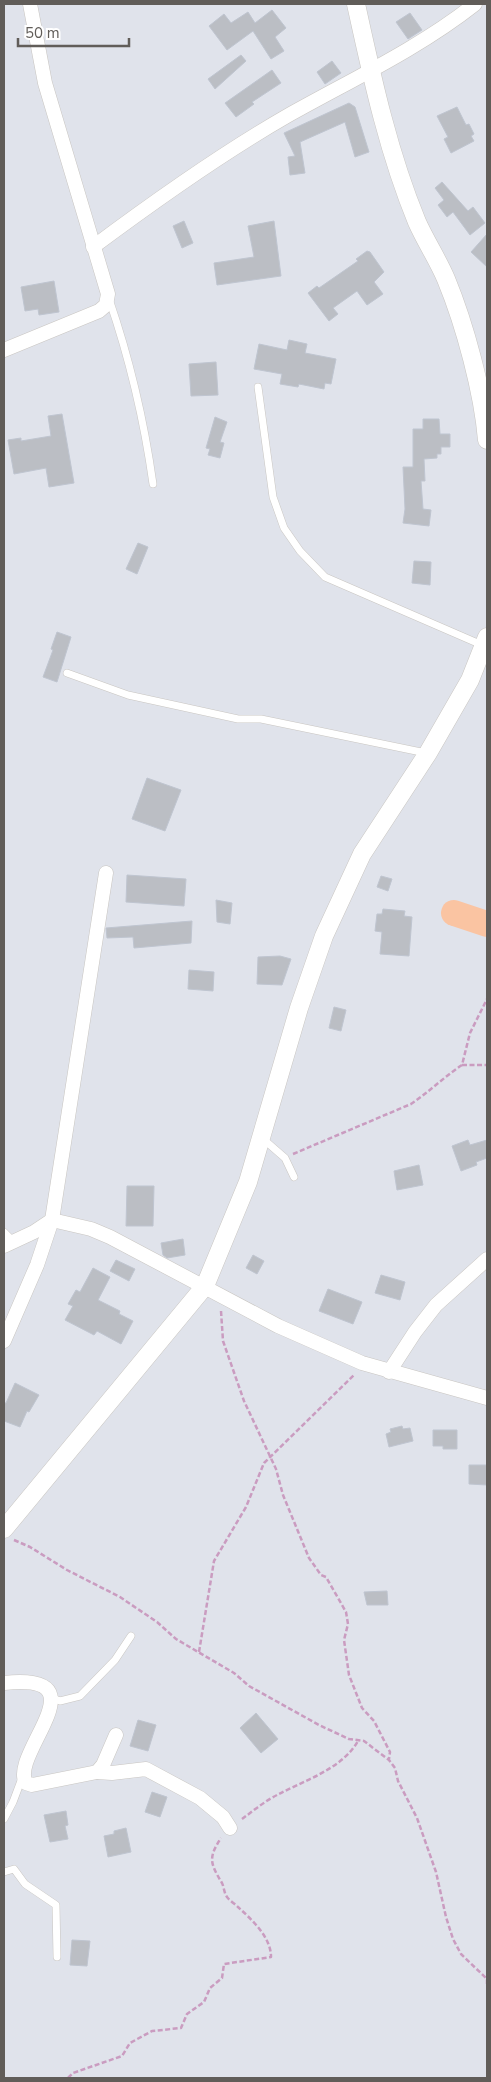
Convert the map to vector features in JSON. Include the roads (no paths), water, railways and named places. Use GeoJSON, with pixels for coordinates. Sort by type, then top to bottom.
{"type":"FeatureCollection","features":[{"type":"Feature","properties":{"kind":"street"},"geometry":{"type":"LineString","coordinates":[[4,350],[99,311],[106,305],[108,294],[46,83],[30,4]]}},
{"type":"Feature","properties":{"kind":"street"},"geometry":{"type":"LineString","coordinates":[[356,4],[387,133],[415,215],[446,278],[460,315],[477,384],[487,440]]}},
{"type":"Feature","properties":{"kind":"street"},"geometry":{"type":"LineString","coordinates":[[93,247],[219,156],[442,28],[475,4]]}},
{"type":"Feature","properties":{"kind":"street"},"geometry":{"type":"LineString","coordinates":[[8,1534],[211,1290],[248,1182],[299,1008],[324,936],[362,854],[428,753],[470,680],[486,642]]}},
{"type":"Feature","properties":{"kind":"street"},"geometry":{"type":"LineString","coordinates":[[4,1341],[37,1265],[52,1220],[106,873]]}},
{"type":"Feature","properties":{"kind":"street"},"geometry":{"type":"LineString","coordinates":[[7,1240],[34,1232],[52,1220],[91,1229],[110,1236],[278,1326],[362,1363],[487,1398]]}},
{"type":"Feature","properties":{"kind":"street"},"geometry":{"type":"LineString","coordinates":[[389,1372],[415,1332],[436,1306],[487,1259]]}},
{"type":"Feature","properties":{"kind":"street"},"geometry":{"type":"LineString","coordinates":[[4,1683],[36,1683],[45,1689],[50,1697],[48,1715],[24,1767],[22,1778],[26,1783],[32,1786],[96,1772],[112,1773],[146,1769],[200,1798],[223,1817],[230,1828]]}},
{"type":"Feature","properties":{"kind":"street"},"geometry":{"type":"LineString","coordinates":[[96,1772],[103,1765],[116,1735]]}},
{"type":"Feature","properties":{"kind":"lane"},"geometry":{"type":"LineString","coordinates":[[108,294],[130,364],[146,431],[153,484]]}},
{"type":"Feature","properties":{"kind":"lane"},"geometry":{"type":"LineString","coordinates":[[258,387],[272,497],[284,528],[300,551],[325,577],[486,642]]}},
{"type":"Feature","properties":{"kind":"lane"},"geometry":{"type":"LineString","coordinates":[[67,672],[128,695],[238,719],[261,719],[428,753]]}},
{"type":"Feature","properties":{"kind":"lane"},"geometry":{"type":"LineString","coordinates":[[262,1138],[285,1158],[294,1177]]}},
{"type":"Feature","properties":{"kind":"lane"},"geometry":{"type":"LineString","coordinates":[[50,1697],[60,1701],[80,1696],[115,1660],[131,1636]]}},
{"type":"Feature","properties":{"kind":"lane"},"geometry":{"type":"LineString","coordinates":[[4,1819],[22,1778]]}},
{"type":"Feature","properties":{"kind":"lane"},"geometry":{"type":"LineString","coordinates":[[4,1872],[14,1870],[25,1884],[56,1905],[57,1958]]}},
{"type":"Feature","properties":{"kind":"waterway"},"geometry":{"type":"LineString","coordinates":[[454,913],[487,924]]}}]}
